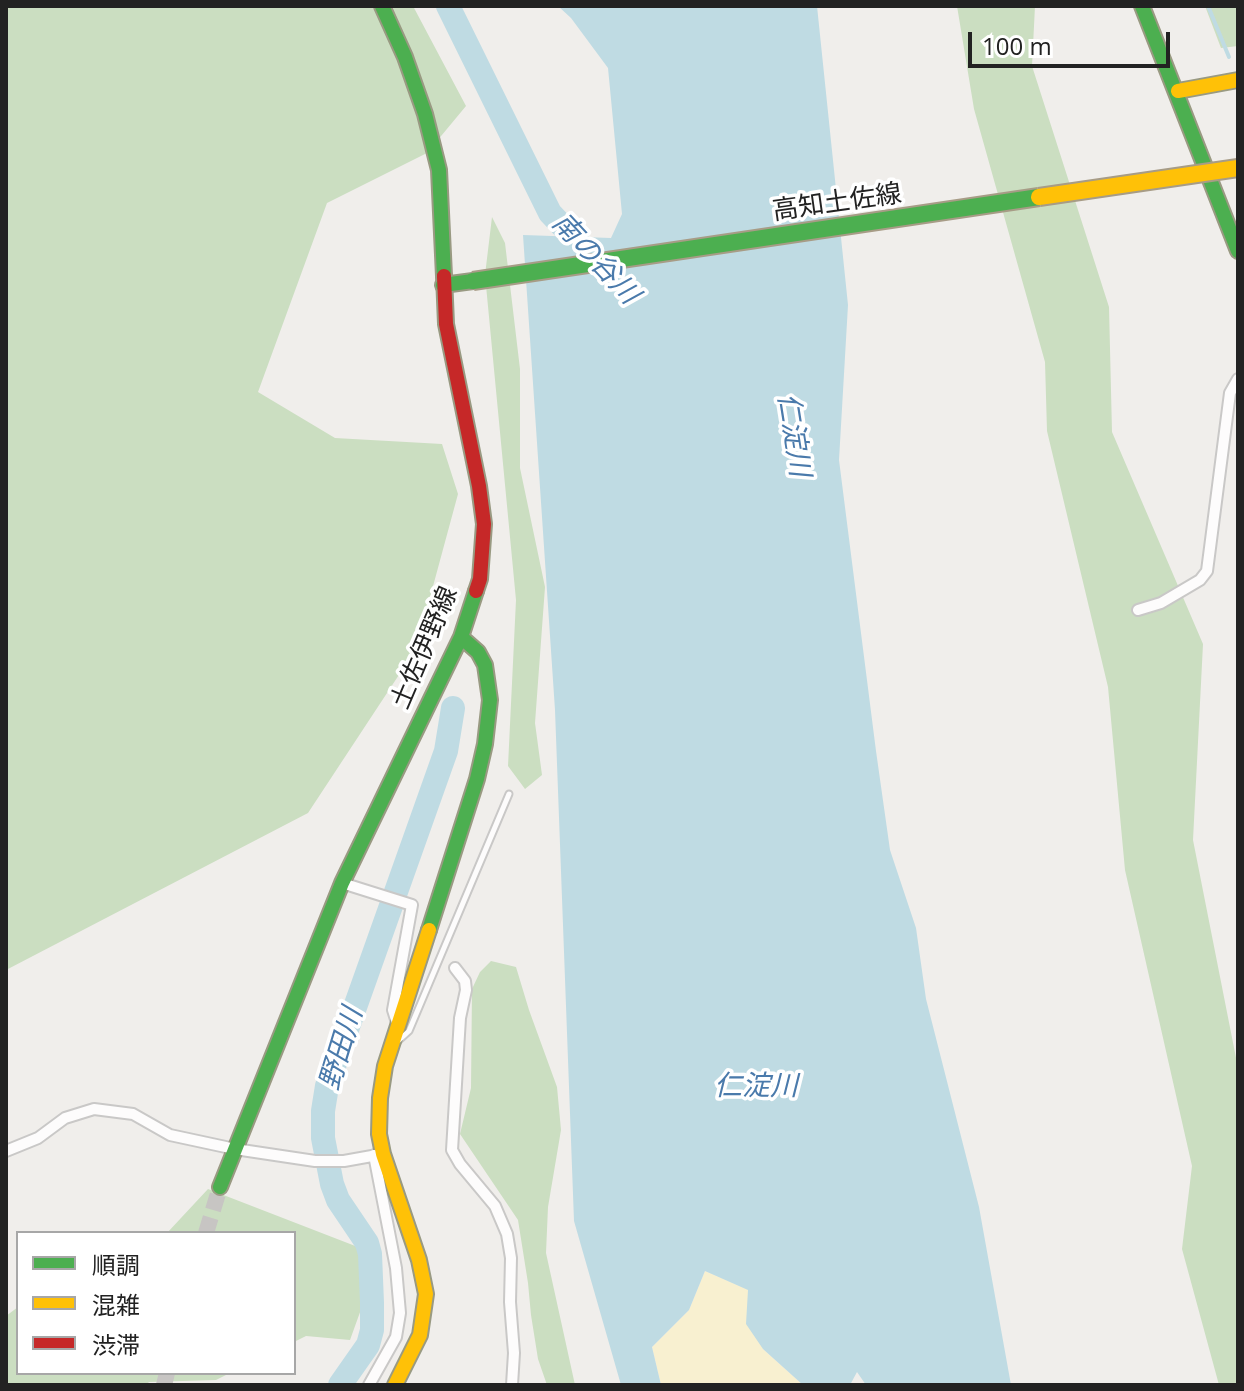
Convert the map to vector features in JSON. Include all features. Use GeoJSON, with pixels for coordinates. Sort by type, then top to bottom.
{"type":"FeatureCollection","features":[{"type":"Feature","properties":{"kind":"main road","name":"土佐伊野線"},"geometry":{"type":"LineString","coordinates":[[220,1187],[342,883],[461,637],[480,579],[484,524],[450,349],[443,285],[439,170],[425,114],[405,57],[382,6]]}},
{"type":"Feature","properties":{"kind":"main road"},"geometry":{"type":"LineString","coordinates":[[1142,6],[1178,91],[1238,251]]}},
{"type":"Feature","properties":{"kind":"main road"},"geometry":{"type":"LineString","coordinates":[[1178,91],[1238,80]]}},
{"type":"Feature","properties":{"kind":"main road","name":"高知土佐線"},"geometry":{"type":"LineString","coordinates":[[443,285],[1238,168]]}},
{"type":"Feature","properties":{"kind":"main road"},"geometry":{"type":"LineString","coordinates":[[395,1385],[420,1335],[426,1294],[419,1260],[378,1154],[380,1098],[391,1047],[477,779],[488,722],[490,700],[485,665],[478,652],[461,637]]}},
{"type":"Feature","properties":{"kind":"street"},"geometry":{"type":"LineString","coordinates":[[1138,610],[1161,603],[1200,580],[1207,571],[1230,393],[1238,379]]}},
{"type":"Feature","properties":{"kind":"street"},"geometry":{"type":"LineString","coordinates":[[342,883],[401,899],[413,908],[393,1010],[398,1027]]}},
{"type":"Feature","properties":{"kind":"street"},"geometry":{"type":"LineString","coordinates":[[455,968],[465,981],[466,990],[460,1018],[452,1150],[495,1206],[507,1234],[511,1258],[512,1385]]}},
{"type":"Feature","properties":{"kind":"street"},"geometry":{"type":"LineString","coordinates":[[6,1151],[38,1138],[65,1118],[94,1109],[133,1114],[170,1135],[235,1149],[315,1161],[344,1161],[378,1154],[400,1313],[396,1337],[369,1385]]}},
{"type":"Feature","properties":{"kind":"lane"},"geometry":{"type":"LineString","coordinates":[[391,1047],[409,1031],[509,794]]}},
{"type":"Feature","properties":{"kind":"green space"},"geometry":{"type":"Polygon","coordinates":[[[6,6],[413,6],[466,106],[427,153],[327,203],[258,392],[335,438],[442,444],[458,494],[416,649],[308,813],[6,970],[6,6]]]}},
{"type":"Feature","properties":{"kind":"green space"},"geometry":{"type":"Polygon","coordinates":[[[957,6],[1035,6],[1032,66],[1109,307],[1112,432],[1203,644],[1193,840],[1238,1068],[1238,1385],[1219,1385],[1182,1249],[1192,1166],[1125,870],[1108,687],[1047,431],[1045,362],[974,109],[957,6]]]}},
{"type":"Feature","properties":{"kind":"green space"},"geometry":{"type":"Polygon","coordinates":[[[1205,6],[1238,6],[1238,46],[1221,48],[1205,6]]]}},
{"type":"Feature","properties":{"kind":"green space"},"geometry":{"type":"Polygon","coordinates":[[[492,217],[505,243],[520,369],[520,468],[545,587],[535,723],[542,775],[525,789],[508,766],[516,600],[485,275],[492,217]]]}},
{"type":"Feature","properties":{"kind":"green space"},"geometry":{"type":"Polygon","coordinates":[[[491,961],[516,967],[557,1087],[561,1130],[548,1207],[546,1253],[575,1385],[547,1385],[538,1359],[518,1220],[460,1134],[471,1088],[472,989],[480,972],[491,961]]]}},
{"type":"Feature","properties":{"kind":"green space"},"geometry":{"type":"Polygon","coordinates":[[[208,1189],[363,1249],[368,1290],[350,1340],[306,1336],[296,1341],[296,1231],[169,1231],[208,1189]]]}},
{"type":"Feature","properties":{"kind":"green space"},"geometry":{"type":"Polygon","coordinates":[[[16,1308],[16,1375],[226,1375],[216,1380],[149,1382],[146,1385],[6,1385],[6,1316],[16,1308]]]}},
{"type":"Feature","properties":{"kind":"sand"},"geometry":{"type":"Polygon","coordinates":[[[705,1271],[749,1290],[763,1349],[803,1385],[661,1385],[652,1347],[689,1310],[705,1271]]]}},
{"type":"Feature","properties":{"kind":"water","name":"仁淀川"},"geometry":{"type":"Polygon","coordinates":[[[558,6],[817,6],[848,305],[839,460],[876,751],[890,850],[916,928],[926,999],[979,1207],[1011,1385],[866,1385],[857,1372],[850,1385],[803,1385],[763,1349],[746,1324],[748,1290],[705,1271],[689,1310],[652,1347],[661,1385],[621,1385],[574,1221],[555,710],[523,235],[611,238],[622,214],[608,68],[571,18],[558,6]]]}},
{"type":"Feature","properties":{"kind":"waterway","name":"南の谷川"},"geometry":{"type":"LineString","coordinates":[[448,6],[550,213],[595,260]]}},
{"type":"Feature","properties":{"kind":"waterway"},"geometry":{"type":"LineString","coordinates":[[1208,6],[1229,57]]}},
{"type":"Feature","properties":{"kind":"waterway","name":"野田川"},"geometry":{"type":"LineString","coordinates":[[340,1385],[368,1345],[372,1330],[370,1254],[367,1243],[338,1200],[332,1184],[323,1138],[327,1086],[446,751],[453,708]]}},
{"type":"Feature","properties":{"kind":"tunnel"},"geometry":{"type":"LineString","coordinates":[[207,1231],[220,1187]]}},
{"type":"Feature","properties":{"kind":"tunnel"},"geometry":{"type":"LineString","coordinates":[[164,1385],[166,1375]]}},
{"type":"Feature","properties":{"kind":"traffic: fast"},"geometry":{"type":"LineString","coordinates":[[382,6],[405,57],[425,114],[439,170],[444,276]]}},
{"type":"Feature","properties":{"kind":"traffic: fast"},"geometry":{"type":"LineString","coordinates":[[1142,6],[1238,251]]}},
{"type":"Feature","properties":{"kind":"traffic: fast"},"geometry":{"type":"LineString","coordinates":[[473,281],[1039,197]]}},
{"type":"Feature","properties":{"kind":"traffic: fast"},"geometry":{"type":"LineString","coordinates":[[443,285],[473,281]]}},
{"type":"Feature","properties":{"kind":"traffic: fast"},"geometry":{"type":"LineString","coordinates":[[220,1187],[342,883],[461,637],[476,591]]}},
{"type":"Feature","properties":{"kind":"traffic: fast"},"geometry":{"type":"LineString","coordinates":[[429,930],[477,779],[490,700],[485,665],[478,652],[461,637]]}},
{"type":"Feature","properties":{"kind":"traffic: slow"},"geometry":{"type":"LineString","coordinates":[[1178,91],[1238,80]]}},
{"type":"Feature","properties":{"kind":"traffic: slow"},"geometry":{"type":"LineString","coordinates":[[1039,197],[1238,168]]}},
{"type":"Feature","properties":{"kind":"traffic: slow"},"geometry":{"type":"LineString","coordinates":[[395,1385],[420,1335],[426,1294],[419,1260],[383,1154],[379,1134],[380,1098],[385,1066],[429,930]]}},
{"type":"Feature","properties":{"kind":"traffic: jam"},"geometry":{"type":"LineString","coordinates":[[444,276],[446,324],[484,524],[480,579],[476,591]]}}]}
